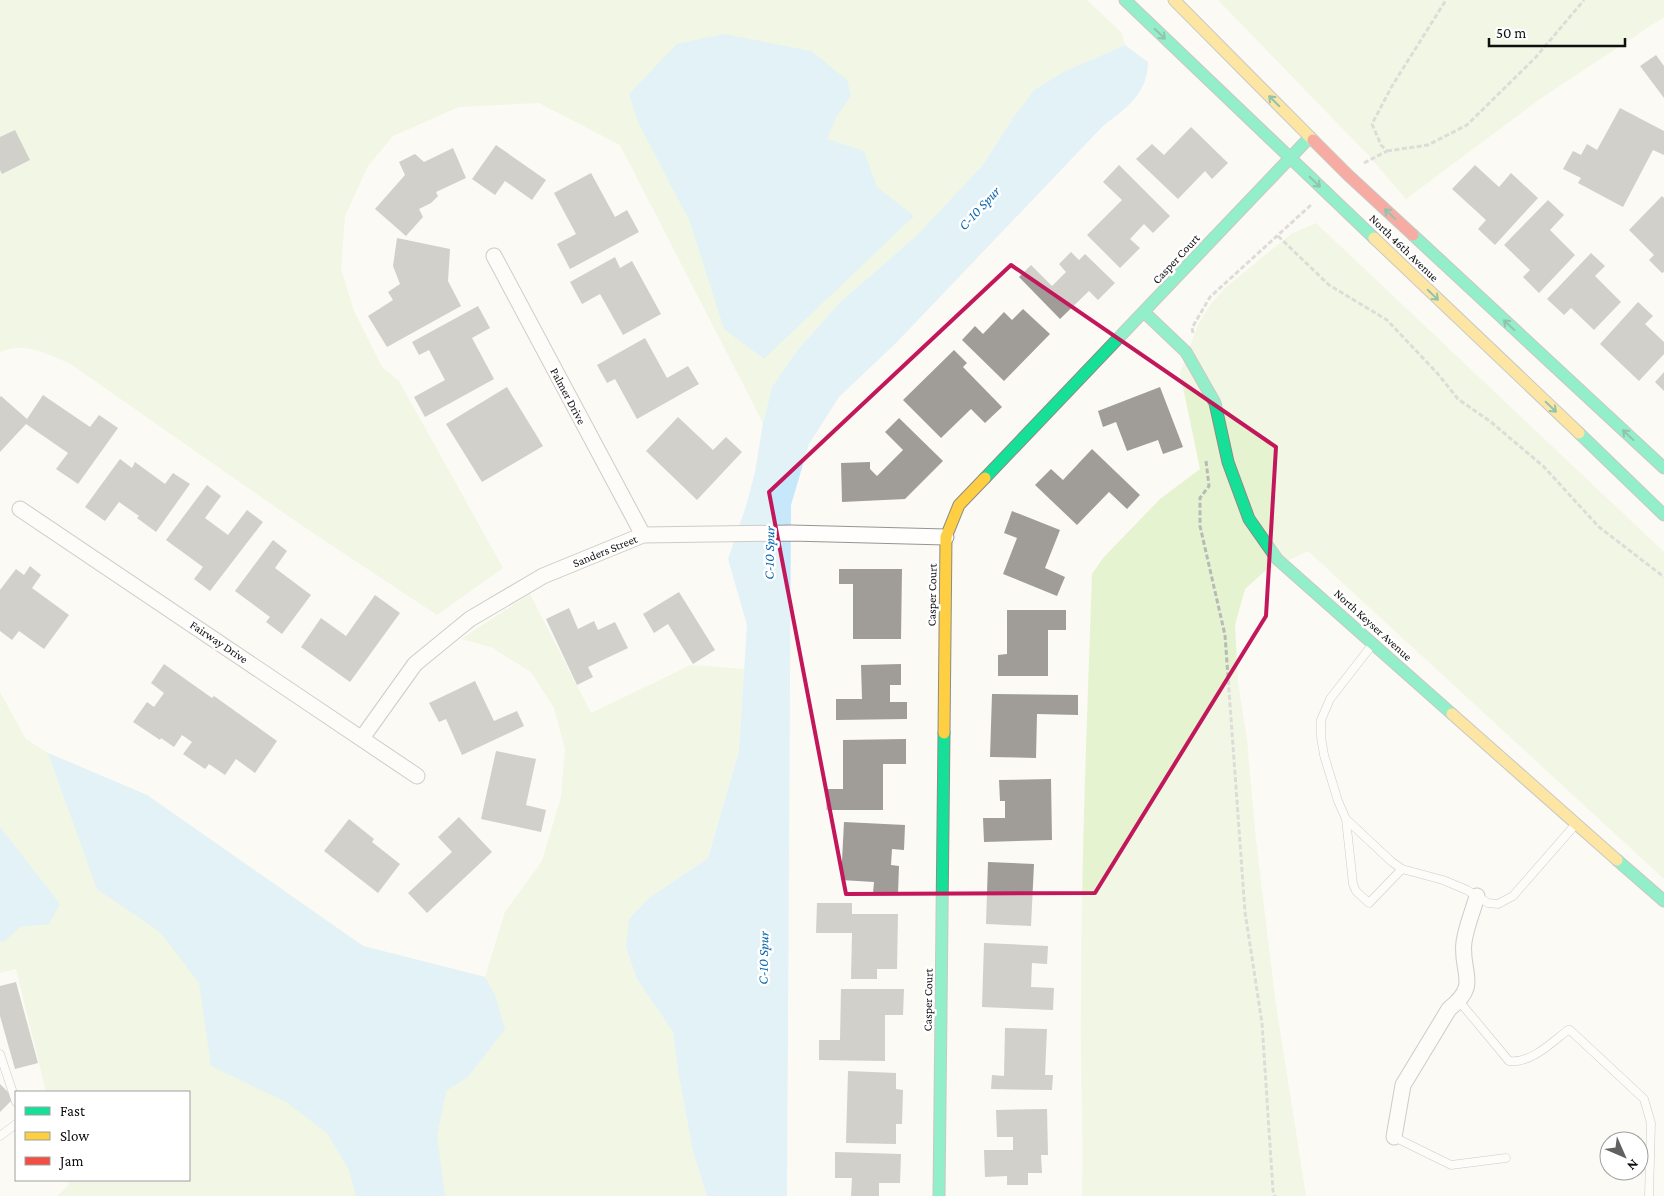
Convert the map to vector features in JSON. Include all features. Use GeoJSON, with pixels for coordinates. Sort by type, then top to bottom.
{"type":"FeatureCollection","features":[{"type":"Feature","properties":{"kind":"street","name":"North 46th Avenue"},"geometry":{"type":"LineString","coordinates":[[1125,0],[1664,515]]}},
{"type":"Feature","properties":{"kind":"street","name":"North 46th Avenue"},"geometry":{"type":"LineString","coordinates":[[1174,0],[1348,175],[1664,468]]}},
{"type":"Feature","properties":{"kind":"street","name":"Casper Court"},"geometry":{"type":"LineString","coordinates":[[939,1196],[946,538],[959,505],[1310,137]]}},
{"type":"Feature","properties":{"kind":"street","name":"Palmer Drive"},"geometry":{"type":"LineString","coordinates":[[494,256],[643,536]]}},
{"type":"Feature","properties":{"kind":"street","name":"North Keyser Avenue"},"geometry":{"type":"LineString","coordinates":[[1144,312],[1186,352],[1215,403],[1228,462],[1249,519],[1277,559],[1664,901]]}},
{"type":"Feature","properties":{"kind":"street","name":"Fairway Drive"},"geometry":{"type":"LineString","coordinates":[[20,509],[417,776]]}},
{"type":"Feature","properties":{"kind":"street","name":"Sanders Street"},"geometry":{"type":"LineString","coordinates":[[362,738],[415,664],[470,619],[543,576],[643,536],[792,533],[946,538]]}},
{"type":"Feature","properties":{"kind":"street"},"geometry":{"type":"LineString","coordinates":[[1394,1137],[1403,1085],[1449,1009],[1459,1001],[1468,988],[1464,943],[1477,896]]}},
{"type":"Feature","properties":{"kind":"lane"},"geometry":{"type":"LineString","coordinates":[[1373,643],[1335,691],[1324,710],[1321,737],[1324,756],[1338,801],[1346,819],[1353,884],[1360,895],[1369,903],[1402,869]]}},
{"type":"Feature","properties":{"kind":"lane"},"geometry":{"type":"LineString","coordinates":[[1346,819],[1402,869],[1444,880],[1467,890],[1488,903],[1498,904],[1513,896],[1576,823]]}},
{"type":"Feature","properties":{"kind":"lane"},"geometry":{"type":"LineString","coordinates":[[1459,1001],[1509,1061],[1516,1062],[1534,1055],[1570,1030],[1641,1095],[1651,1123],[1649,1196]]}},
{"type":"Feature","properties":{"kind":"lane"},"geometry":{"type":"LineString","coordinates":[[0,1054],[15,1099]]}},
{"type":"Feature","properties":{"kind":"lane"},"geometry":{"type":"LineString","coordinates":[[0,1136],[15,1125]]}},
{"type":"Feature","properties":{"kind":"lane"},"geometry":{"type":"LineString","coordinates":[[1394,1137],[1451,1166],[1506,1158]]}},
{"type":"Feature","properties":{"kind":"path"},"geometry":{"type":"LineString","coordinates":[[1387,151],[1428,145],[1468,125],[1536,57],[1584,0]]}},
{"type":"Feature","properties":{"kind":"path"},"geometry":{"type":"LineString","coordinates":[[1278,236],[1329,285],[1387,320],[1438,374],[1458,400],[1491,422],[1543,466],[1599,527],[1664,577]]}},
{"type":"Feature","properties":{"kind":"highlighted area"},"geometry":{"type":"Polygon","coordinates":[[[1011,265],[1276,447],[1266,616],[1095,893],[846,894],[769,492],[1011,265]]]}},
{"type":"Feature","properties":{"kind":"green space"},"geometry":{"type":"Polygon","coordinates":[[[0,0],[1087,0],[1121,32],[1125,45],[1063,72],[1034,90],[1015,115],[982,166],[915,237],[838,304],[796,352],[772,387],[763,423],[620,145],[539,103],[459,107],[393,136],[368,166],[345,216],[341,269],[354,311],[382,367],[399,381],[503,568],[437,615],[304,527],[69,363],[27,348],[9,349],[0,352],[0,0]]]}},
{"type":"Feature","properties":{"kind":"green space"},"geometry":{"type":"Polygon","coordinates":[[[1218,0],[1664,0],[1664,17],[1540,99],[1406,199],[1368,155],[1218,0]]]}},
{"type":"Feature","properties":{"kind":"green space"},"geometry":{"type":"Polygon","coordinates":[[[1316,223],[1664,552],[1664,879],[1308,551],[1265,571],[1245,589],[1235,625],[1238,682],[1247,740],[1256,840],[1275,998],[1306,1196],[1082,1196],[1082,901],[1092,574],[1103,558],[1160,499],[1200,469],[1180,373],[1198,325],[1210,305],[1225,288],[1291,234],[1316,223]]]}},
{"type":"Feature","properties":{"kind":"green space"},"geometry":{"type":"Polygon","coordinates":[[[530,594],[591,713],[691,665],[744,669],[739,749],[708,858],[649,898],[629,919],[637,979],[673,1032],[693,1152],[707,1196],[57,1196],[69,1185],[68,1181],[190,1181],[190,1091],[46,1091],[16,969],[0,973],[0,692],[26,739],[48,753],[147,795],[363,946],[485,977],[505,912],[542,861],[561,797],[565,749],[554,708],[531,672],[491,647],[461,639],[530,594]]]}},
{"type":"Feature","properties":{"kind":"water"},"geometry":{"type":"Polygon","coordinates":[[[724,34],[811,51],[847,80],[851,96],[837,116],[827,139],[864,151],[877,187],[914,216],[764,359],[724,329],[690,222],[638,122],[629,94],[677,44],[724,34]]]}},
{"type":"Feature","properties":{"kind":"water","name":"C-10 Spur"},"geometry":{"type":"Polygon","coordinates":[[[1125,45],[1148,62],[1144,83],[1134,100],[1103,126],[896,343],[839,397],[809,444],[791,505],[787,1196],[707,1196],[693,1152],[673,1032],[637,979],[626,947],[629,919],[649,898],[708,858],[739,750],[747,625],[728,559],[755,472],[763,423],[772,387],[796,352],[838,304],[915,237],[982,166],[1015,115],[1034,90],[1063,72],[1125,45]]]}},
{"type":"Feature","properties":{"kind":"water"},"geometry":{"type":"Polygon","coordinates":[[[48,753],[147,795],[363,946],[485,977],[495,995],[505,1029],[468,1077],[446,1091],[437,1136],[445,1196],[356,1196],[349,1170],[327,1133],[286,1102],[211,1066],[199,983],[160,932],[97,889],[48,753]]]}},
{"type":"Feature","properties":{"kind":"water"},"geometry":{"type":"Polygon","coordinates":[[[0,827],[60,904],[49,924],[20,927],[5,941],[0,942],[0,827]]]}},
{"type":"Feature","properties":{"kind":"building"},"geometry":{"type":"Polygon","coordinates":[[[1656,55],[1664,66],[1664,98],[1640,66],[1656,55]]]}},
{"type":"Feature","properties":{"kind":"building"},"geometry":{"type":"Polygon","coordinates":[[[1620,108],[1664,131],[1664,155],[1653,150],[1623,207],[1578,183],[1581,178],[1563,169],[1573,151],[1581,155],[1587,144],[1597,150],[1620,108]]]}},
{"type":"Feature","properties":{"kind":"building"},"geometry":{"type":"Polygon","coordinates":[[[1191,127],[1228,163],[1212,179],[1205,171],[1178,199],[1136,159],[1152,144],[1164,155],[1191,127]]]}},
{"type":"Feature","properties":{"kind":"building"},"geometry":{"type":"Polygon","coordinates":[[[15,130],[30,160],[2,174],[0,170],[0,137],[15,130]]]}},
{"type":"Feature","properties":{"kind":"building"},"geometry":{"type":"Polygon","coordinates":[[[496,145],[546,180],[532,200],[505,181],[495,195],[472,179],[496,145]]]}},
{"type":"Feature","properties":{"kind":"building"},"geometry":{"type":"Polygon","coordinates":[[[453,148],[466,178],[436,192],[438,196],[431,203],[419,209],[423,217],[406,236],[375,209],[405,175],[399,162],[415,154],[424,162],[453,148]]]}},
{"type":"Feature","properties":{"kind":"building"},"geometry":{"type":"Polygon","coordinates":[[[1119,165],[1170,216],[1153,233],[1144,224],[1130,239],[1140,248],[1120,268],[1087,235],[1122,200],[1103,182],[1119,165]]]}},
{"type":"Feature","properties":{"kind":"building"},"geometry":{"type":"Polygon","coordinates":[[[1475,165],[1499,187],[1511,173],[1538,198],[1495,245],[1478,229],[1486,220],[1452,189],[1475,165]]]}},
{"type":"Feature","properties":{"kind":"building"},"geometry":{"type":"Polygon","coordinates":[[[591,173],[615,217],[627,210],[639,232],[570,269],[557,244],[576,234],[554,193],[591,173]]]}},
{"type":"Feature","properties":{"kind":"building"},"geometry":{"type":"Polygon","coordinates":[[[1662,196],[1664,198],[1664,272],[1662,273],[1649,260],[1654,255],[1629,230],[1662,196]]]}},
{"type":"Feature","properties":{"kind":"building"},"geometry":{"type":"Polygon","coordinates":[[[1548,200],[1564,215],[1550,230],[1575,255],[1539,293],[1523,277],[1530,270],[1504,245],[1548,200]]]}},
{"type":"Feature","properties":{"kind":"building"},"geometry":{"type":"Polygon","coordinates":[[[397,238],[450,249],[448,281],[461,306],[387,347],[368,316],[393,300],[388,292],[400,284],[393,266],[397,238]]]}},
{"type":"Feature","properties":{"kind":"building"},"geometry":{"type":"Polygon","coordinates":[[[1071,252],[1079,260],[1085,254],[1115,283],[1098,300],[1089,291],[1060,319],[1019,277],[1031,265],[1052,286],[1066,272],[1059,264],[1071,252]]]}},
{"type":"Feature","properties":{"kind":"building"},"geometry":{"type":"Polygon","coordinates":[[[1591,253],[1605,266],[1595,276],[1621,302],[1594,330],[1571,308],[1564,315],[1547,299],[1591,253]]]}},
{"type":"Feature","properties":{"kind":"building"},"geometry":{"type":"Polygon","coordinates":[[[615,257],[620,268],[632,261],[661,314],[623,335],[600,294],[582,304],[570,282],[615,257]]]}},
{"type":"Feature","properties":{"kind":"building"},"geometry":{"type":"Polygon","coordinates":[[[1638,302],[1653,316],[1645,324],[1664,342],[1664,354],[1639,381],[1600,344],[1638,302]]]}},
{"type":"Feature","properties":{"kind":"building"},"geometry":{"type":"Polygon","coordinates":[[[478,306],[490,328],[472,338],[494,379],[425,417],[414,397],[445,380],[429,350],[419,355],[412,342],[478,306]]]}},
{"type":"Feature","properties":{"kind":"building"},"geometry":{"type":"Polygon","coordinates":[[[1023,309],[1050,334],[1004,381],[962,340],[975,326],[983,334],[1004,312],[1012,320],[1023,309]]]}},
{"type":"Feature","properties":{"kind":"building"},"geometry":{"type":"Polygon","coordinates":[[[645,338],[667,378],[688,366],[699,384],[637,419],[615,379],[607,383],[597,365],[645,338]]]}},
{"type":"Feature","properties":{"kind":"building"},"geometry":{"type":"Polygon","coordinates":[[[954,350],[967,363],[963,367],[1002,407],[985,423],[971,409],[941,438],[903,400],[954,350]]]}},
{"type":"Feature","properties":{"kind":"building"},"geometry":{"type":"Polygon","coordinates":[[[1664,372],[1664,391],[1655,382],[1664,372]]]}},
{"type":"Feature","properties":{"kind":"building"},"geometry":{"type":"Polygon","coordinates":[[[507,387],[543,446],[482,482],[446,424],[507,387]]]}},
{"type":"Feature","properties":{"kind":"building"},"geometry":{"type":"Polygon","coordinates":[[[1160,387],[1183,447],[1163,454],[1158,440],[1127,451],[1116,422],[1103,427],[1098,411],[1160,387]]]}},
{"type":"Feature","properties":{"kind":"building"},"geometry":{"type":"Polygon","coordinates":[[[43,395],[90,427],[99,415],[118,428],[78,484],[56,469],[68,453],[26,424],[0,452],[0,397],[27,419],[43,395]]]}},
{"type":"Feature","properties":{"kind":"building"},"geometry":{"type":"Polygon","coordinates":[[[678,417],[713,450],[726,437],[742,452],[697,500],[646,451],[678,417]]]}},
{"type":"Feature","properties":{"kind":"building"},"geometry":{"type":"Polygon","coordinates":[[[899,418],[943,461],[905,499],[842,502],[841,463],[870,462],[870,469],[877,476],[903,450],[885,432],[899,418]]]}},
{"type":"Feature","properties":{"kind":"building"},"geometry":{"type":"Polygon","coordinates":[[[1092,449],[1140,495],[1127,509],[1109,492],[1077,525],[1035,485],[1051,469],[1063,480],[1092,449]]]}},
{"type":"Feature","properties":{"kind":"building"},"geometry":{"type":"Polygon","coordinates":[[[120,459],[132,468],[135,462],[165,484],[173,473],[190,484],[156,532],[137,518],[139,516],[119,502],[105,521],[85,507],[120,459]]]}},
{"type":"Feature","properties":{"kind":"building"},"geometry":{"type":"Polygon","coordinates":[[[207,485],[221,496],[205,518],[228,535],[247,510],[263,522],[210,591],[194,579],[203,567],[166,540],[207,485]]]}},
{"type":"Feature","properties":{"kind":"building"},"geometry":{"type":"Polygon","coordinates":[[[1012,511],[1060,530],[1045,568],[1065,577],[1057,596],[1003,574],[1017,538],[1004,533],[1012,511]]]}},
{"type":"Feature","properties":{"kind":"building"},"geometry":{"type":"Polygon","coordinates":[[[273,540],[287,551],[275,568],[311,595],[282,634],[266,622],[270,617],[235,591],[273,540]]]}},
{"type":"Feature","properties":{"kind":"building"},"geometry":{"type":"Polygon","coordinates":[[[30,566],[41,575],[32,588],[69,615],[44,649],[19,631],[12,640],[0,631],[0,590],[16,569],[24,575],[30,566]]]}},
{"type":"Feature","properties":{"kind":"building"},"geometry":{"type":"Polygon","coordinates":[[[839,569],[902,569],[901,639],[853,639],[853,584],[839,584],[839,569]]]}},
{"type":"Feature","properties":{"kind":"building"},"geometry":{"type":"Polygon","coordinates":[[[679,592],[715,650],[693,664],[668,624],[654,633],[643,614],[679,592]]]}},
{"type":"Feature","properties":{"kind":"building"},"geometry":{"type":"Polygon","coordinates":[[[375,595],[400,613],[350,682],[301,647],[321,618],[346,636],[375,595]]]}},
{"type":"Feature","properties":{"kind":"building"},"geometry":{"type":"Polygon","coordinates":[[[569,608],[578,629],[594,621],[598,630],[615,622],[628,648],[588,667],[593,677],[577,685],[546,619],[569,608]]]}},
{"type":"Feature","properties":{"kind":"building"},"geometry":{"type":"Polygon","coordinates":[[[1007,610],[1066,610],[1066,630],[1048,630],[1048,676],[998,676],[998,655],[1007,654],[1007,610]]]}},
{"type":"Feature","properties":{"kind":"building"},"geometry":{"type":"Polygon","coordinates":[[[164,664],[212,698],[214,696],[277,741],[255,773],[236,759],[225,775],[209,764],[205,769],[183,754],[192,742],[182,735],[174,747],[133,722],[147,702],[154,707],[164,693],[151,683],[164,664]]]}},
{"type":"Feature","properties":{"kind":"building"},"geometry":{"type":"Polygon","coordinates":[[[901,664],[901,685],[890,685],[890,702],[907,702],[907,719],[836,720],[836,699],[862,699],[861,665],[901,664]]]}},
{"type":"Feature","properties":{"kind":"building"},"geometry":{"type":"Polygon","coordinates":[[[475,681],[494,721],[517,711],[524,726],[462,755],[446,719],[439,722],[429,703],[475,681]]]}},
{"type":"Feature","properties":{"kind":"building"},"geometry":{"type":"Polygon","coordinates":[[[992,694],[1078,695],[1078,715],[1037,714],[1036,758],[990,757],[992,694]]]}},
{"type":"Feature","properties":{"kind":"building"},"geometry":{"type":"Polygon","coordinates":[[[906,739],[906,764],[883,764],[883,810],[826,810],[827,789],[843,789],[843,740],[906,739]]]}},
{"type":"Feature","properties":{"kind":"building"},"geometry":{"type":"Polygon","coordinates":[[[496,751],[536,759],[526,805],[546,810],[541,832],[481,819],[496,751]]]}},
{"type":"Feature","properties":{"kind":"building"},"geometry":{"type":"Polygon","coordinates":[[[1051,779],[1052,840],[984,842],[983,818],[1005,818],[1005,801],[1000,801],[999,780],[1051,779]]]}},
{"type":"Feature","properties":{"kind":"building"},"geometry":{"type":"Polygon","coordinates":[[[459,817],[492,852],[427,913],[408,893],[452,852],[438,837],[459,817]]]}},
{"type":"Feature","properties":{"kind":"building"},"geometry":{"type":"Polygon","coordinates":[[[349,819],[374,839],[372,842],[400,864],[378,893],[324,851],[349,819]]]}},
{"type":"Feature","properties":{"kind":"building"},"geometry":{"type":"Polygon","coordinates":[[[844,822],[905,825],[904,850],[892,849],[891,865],[899,866],[898,894],[873,893],[874,882],[841,880],[844,822]]]}},
{"type":"Feature","properties":{"kind":"building"},"geometry":{"type":"Polygon","coordinates":[[[988,862],[1034,864],[1031,926],[986,924],[988,862]]]}},
{"type":"Feature","properties":{"kind":"building"},"geometry":{"type":"Polygon","coordinates":[[[817,903],[852,903],[852,914],[898,914],[897,969],[877,969],[877,979],[851,979],[852,933],[816,933],[817,903]]]}},
{"type":"Feature","properties":{"kind":"building"},"geometry":{"type":"Polygon","coordinates":[[[984,943],[1048,946],[1047,964],[1032,963],[1031,987],[1054,988],[1053,1010],[982,1007],[984,943]]]}},
{"type":"Feature","properties":{"kind":"building"},"geometry":{"type":"Polygon","coordinates":[[[16,982],[38,1063],[15,1069],[0,1016],[0,986],[16,982]]]}},
{"type":"Feature","properties":{"kind":"building"},"geometry":{"type":"Polygon","coordinates":[[[841,989],[904,989],[903,1015],[885,1015],[885,1061],[819,1060],[819,1040],[840,1040],[841,989]]]}},
{"type":"Feature","properties":{"kind":"building"},"geometry":{"type":"Polygon","coordinates":[[[1005,1028],[1047,1029],[1045,1075],[1053,1075],[1052,1090],[991,1089],[992,1075],[1004,1076],[1005,1028]]]}},
{"type":"Feature","properties":{"kind":"building"},"geometry":{"type":"Polygon","coordinates":[[[848,1071],[896,1073],[896,1089],[903,1090],[902,1124],[896,1124],[896,1144],[846,1143],[848,1071]]]}},
{"type":"Feature","properties":{"kind":"building"},"geometry":{"type":"Polygon","coordinates":[[[0,1084],[14,1098],[0,1112],[0,1084]]]}},
{"type":"Feature","properties":{"kind":"building"},"geometry":{"type":"Polygon","coordinates":[[[1047,1109],[1048,1155],[1041,1155],[1042,1173],[1028,1173],[1028,1185],[1007,1185],[1007,1176],[985,1177],[984,1150],[1013,1150],[1013,1137],[997,1137],[996,1110],[1047,1109]]]}},
{"type":"Feature","properties":{"kind":"building"},"geometry":{"type":"Polygon","coordinates":[[[835,1152],[901,1154],[900,1183],[879,1183],[879,1196],[851,1196],[852,1178],[835,1178],[835,1152]]]}},
{"type":"Feature","properties":{"kind":"traffic: fast"},"geometry":{"type":"LineString","coordinates":[[1125,0],[1374,238]]}},
{"type":"Feature","properties":{"kind":"traffic: fast"},"geometry":{"type":"LineString","coordinates":[[985,478],[1310,137]]}},
{"type":"Feature","properties":{"kind":"traffic: fast"},"geometry":{"type":"LineString","coordinates":[[1413,235],[1664,468]]}},
{"type":"Feature","properties":{"kind":"traffic: fast"},"geometry":{"type":"LineString","coordinates":[[1144,312],[1186,352],[1215,403],[1228,462],[1249,519],[1277,559],[1452,714]]}},
{"type":"Feature","properties":{"kind":"traffic: fast"},"geometry":{"type":"LineString","coordinates":[[1579,433],[1664,515]]}},
{"type":"Feature","properties":{"kind":"traffic: fast"},"geometry":{"type":"LineString","coordinates":[[939,1196],[944,733]]}},
{"type":"Feature","properties":{"kind":"traffic: fast"},"geometry":{"type":"LineString","coordinates":[[1617,860],[1664,901]]}},
{"type":"Feature","properties":{"kind":"traffic: slow"},"geometry":{"type":"LineString","coordinates":[[1174,0],[1313,140]]}},
{"type":"Feature","properties":{"kind":"traffic: slow"},"geometry":{"type":"LineString","coordinates":[[1374,238],[1579,433]]}},
{"type":"Feature","properties":{"kind":"traffic: slow"},"geometry":{"type":"LineString","coordinates":[[944,733],[946,537],[959,505],[985,478]]}},
{"type":"Feature","properties":{"kind":"traffic: slow"},"geometry":{"type":"LineString","coordinates":[[1452,714],[1617,860]]}},
{"type":"Feature","properties":{"kind":"traffic: jam"},"geometry":{"type":"LineString","coordinates":[[1313,140],[1413,235]]}}]}
